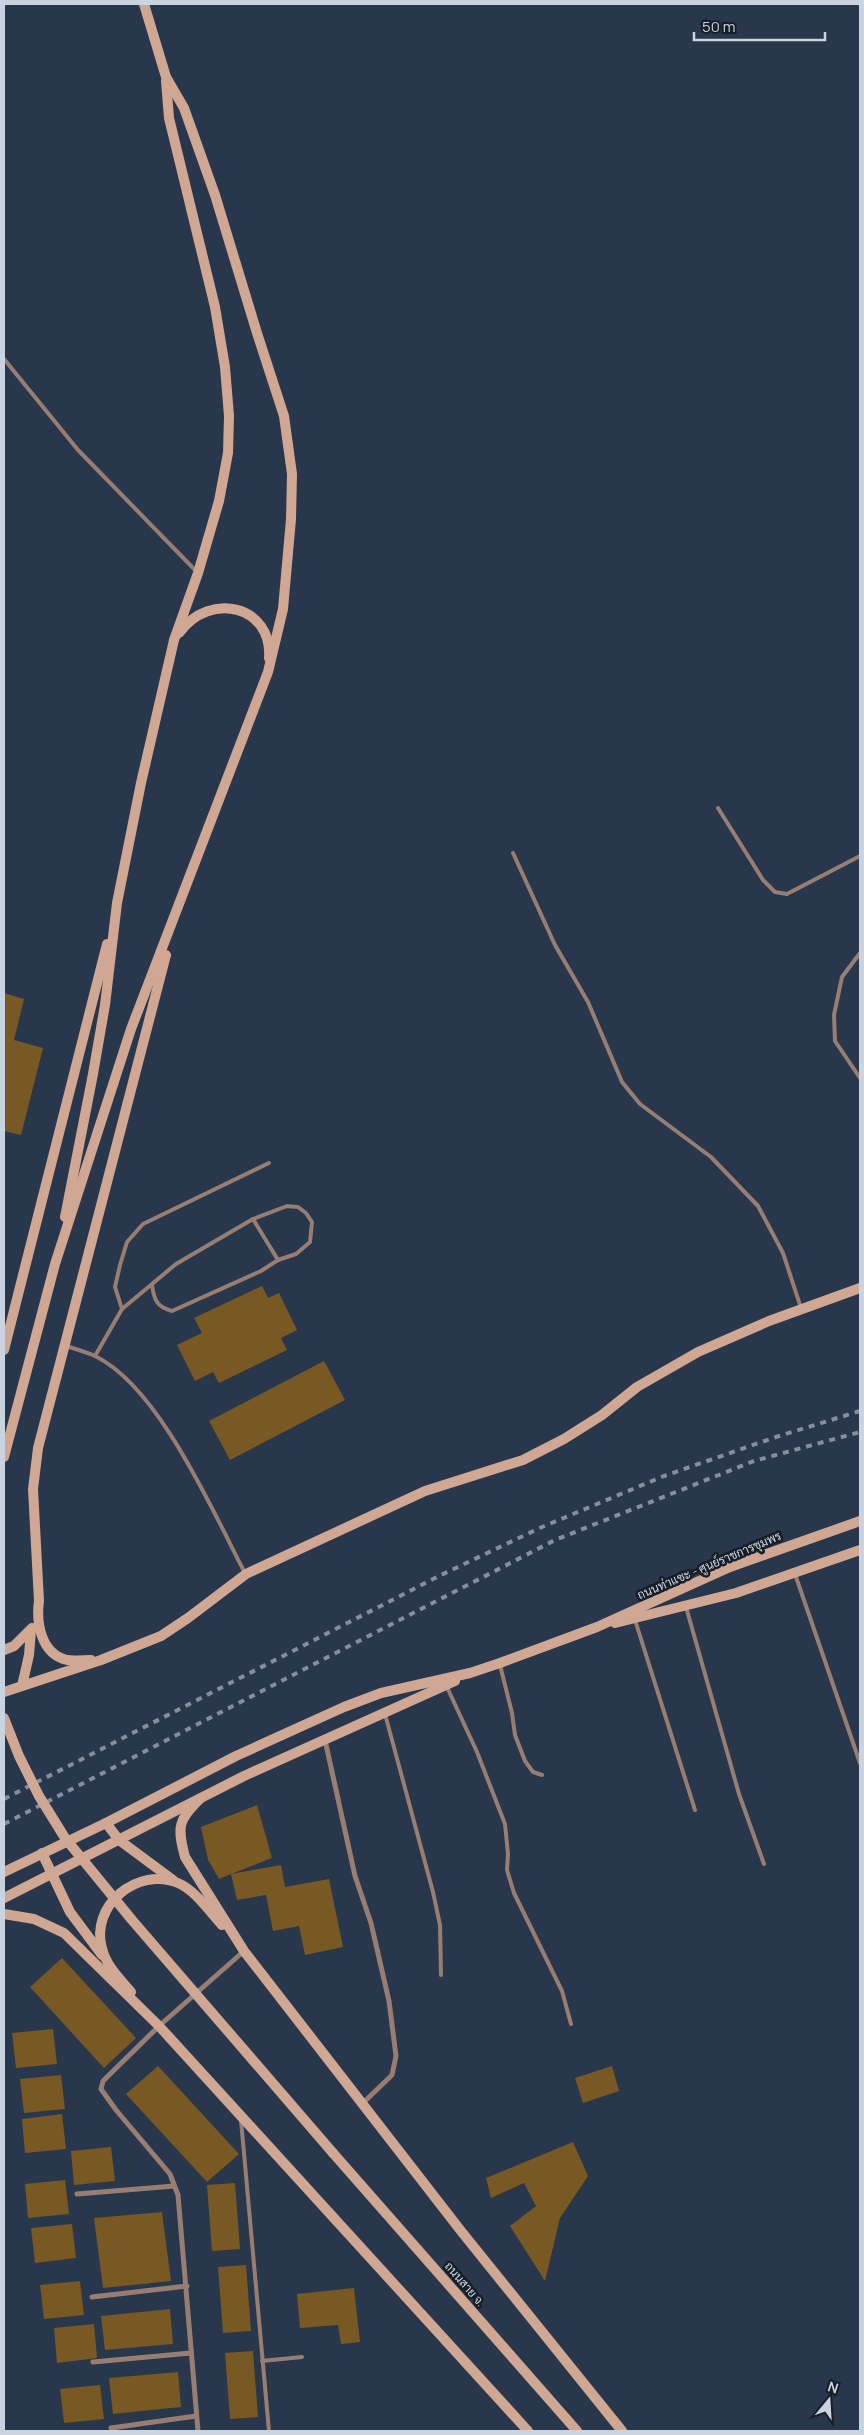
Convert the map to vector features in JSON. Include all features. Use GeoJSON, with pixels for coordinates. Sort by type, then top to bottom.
{"type":"FeatureCollection","features":[{"type":"Feature","properties":{"kind":"main road"},"geometry":{"type":"LineString","coordinates":[[4,1350],[6,1333],[117,903],[141,783],[174,640],[198,573],[219,501],[228,453],[230,416],[225,367],[215,307],[170,118],[166,77],[144,4]]}},
{"type":"Feature","properties":{"kind":"main road"},"geometry":{"type":"LineString","coordinates":[[4,1457],[55,1264],[131,1029],[176,918],[268,672],[283,609],[291,519],[290,444],[284,416],[215,195],[184,108],[166,77]]}},
{"type":"Feature","properties":{"kind":"main road"},"geometry":{"type":"LineString","coordinates":[[174,640],[193,617],[206,610],[221,607],[236,609],[249,616],[260,626],[267,639],[270,654],[268,672]]}},
{"type":"Feature","properties":{"kind":"main road"},"geometry":{"type":"LineString","coordinates":[[55,1264],[105,1006],[117,903]]}},
{"type":"Feature","properties":{"kind":"main road"},"geometry":{"type":"LineString","coordinates":[[4,1650],[14,1646],[31,1630],[37,1618],[39,1601],[33,1489],[38,1448],[176,918]]}},
{"type":"Feature","properties":{"kind":"main road"},"geometry":{"type":"LineString","coordinates":[[4,1692],[101,1660],[160,1636],[188,1618],[246,1574],[425,1491],[523,1460],[579,1430],[602,1415],[637,1387],[698,1352],[801,1309],[860,1288]]}},
{"type":"Feature","properties":{"kind":"main road","name":"ถนนท่าแซะ - ศูนย์ราชการชุมพร"},"geometry":{"type":"LineString","coordinates":[[470,1673],[597,1627],[730,1567],[860,1521]]}},
{"type":"Feature","properties":{"kind":"main road","name":"ถนนท่าแซะ - ศูนย์ราชการชุมพร"},"geometry":{"type":"LineString","coordinates":[[597,1627],[635,1620],[736,1593],[860,1550]]}},
{"type":"Feature","properties":{"kind":"main road"},"geometry":{"type":"LineString","coordinates":[[37,1618],[46,1644],[54,1654],[67,1660],[101,1660]]}},
{"type":"Feature","properties":{"kind":"main road"},"geometry":{"type":"LineString","coordinates":[[22,1686],[29,1655],[31,1630]]}},
{"type":"Feature","properties":{"kind":"main road"},"geometry":{"type":"LineString","coordinates":[[4,1898],[200,1799],[446,1686],[470,1673]]}},
{"type":"Feature","properties":{"kind":"main road"},"geometry":{"type":"LineString","coordinates":[[4,1872],[106,1823],[236,1756],[344,1707],[382,1693],[470,1673]]}},
{"type":"Feature","properties":{"kind":"main road","name":"ถนนสาย จ."},"geometry":{"type":"LineString","coordinates":[[4,1718],[35,1788],[65,1838],[132,1920],[333,2153],[577,2431]]}},
{"type":"Feature","properties":{"kind":"main road"},"geometry":{"type":"LineString","coordinates":[[200,1799],[184,1814],[181,1823],[180,1840],[185,1857],[244,1951]]}},
{"type":"Feature","properties":{"kind":"main road"},"geometry":{"type":"LineString","coordinates":[[106,1823],[119,1840],[178,1883],[211,1913],[244,1951],[364,2103],[461,2231],[622,2431]]}},
{"type":"Feature","properties":{"kind":"main road"},"geometry":{"type":"LineString","coordinates":[[42,1853],[70,1912],[107,1962],[159,2026],[528,2431]]}},
{"type":"Feature","properties":{"kind":"main road"},"geometry":{"type":"LineString","coordinates":[[107,1962],[101,1947],[100,1931],[104,1915],[112,1901],[123,1890],[140,1882],[160,1879],[178,1883]]}},
{"type":"Feature","properties":{"kind":"main road"},"geometry":{"type":"LineString","coordinates":[[4,1914],[34,1919],[64,1933],[159,2026]]}},
{"type":"Feature","properties":{"kind":"street"},"geometry":{"type":"LineString","coordinates":[[325,1740],[355,1876],[373,1932],[389,2001],[396,2056],[392,2075],[364,2103]]}},
{"type":"Feature","properties":{"kind":"street"},"geometry":{"type":"LineString","coordinates":[[198,2431],[178,2195],[170,2174],[116,2110],[101,2089],[103,2081],[159,2026],[244,1951]]}},
{"type":"Feature","properties":{"kind":"street"},"geometry":{"type":"LineString","coordinates":[[77,2194],[174,2186]]}},
{"type":"Feature","properties":{"kind":"street"},"geometry":{"type":"LineString","coordinates":[[92,2297],[187,2286]]}},
{"type":"Feature","properties":{"kind":"street"},"geometry":{"type":"LineString","coordinates":[[93,2362],[191,2354]]}},
{"type":"Feature","properties":{"kind":"street"},"geometry":{"type":"LineString","coordinates":[[111,2428],[196,2416]]}},
{"type":"Feature","properties":{"kind":"lane"},"geometry":{"type":"LineString","coordinates":[[4,359],[78,450],[198,573]]}},
{"type":"Feature","properties":{"kind":"lane"},"geometry":{"type":"LineString","coordinates":[[718,808],[762,880],[775,892],[787,894],[860,856]]}},
{"type":"Feature","properties":{"kind":"lane"},"geometry":{"type":"LineString","coordinates":[[513,853],[554,945],[588,1002],[622,1082],[640,1104],[711,1157],[758,1206],[783,1253],[801,1309]]}},
{"type":"Feature","properties":{"kind":"lane"},"geometry":{"type":"LineString","coordinates":[[860,953],[842,977],[834,1015],[835,1041],[860,1078]]}},
{"type":"Feature","properties":{"kind":"lane"},"geometry":{"type":"LineString","coordinates":[[122,1309],[115,1287],[120,1266],[127,1242],[143,1224],[269,1163]]}},
{"type":"Feature","properties":{"kind":"lane"},"geometry":{"type":"LineString","coordinates":[[95,1356],[122,1309],[176,1264],[253,1219],[286,1206],[298,1207],[306,1213],[312,1222],[310,1242],[296,1254],[278,1260],[261,1271],[172,1311],[162,1308],[154,1300],[152,1285]]}},
{"type":"Feature","properties":{"kind":"lane"},"geometry":{"type":"LineString","coordinates":[[253,1219],[278,1260]]}},
{"type":"Feature","properties":{"kind":"lane"},"geometry":{"type":"LineString","coordinates":[[66,1346],[95,1356],[124,1376],[150,1405],[174,1440],[246,1574]]}},
{"type":"Feature","properties":{"kind":"lane"},"geometry":{"type":"LineString","coordinates":[[794,1572],[860,1763]]}},
{"type":"Feature","properties":{"kind":"lane"},"geometry":{"type":"LineString","coordinates":[[686,1605],[739,1794],[764,1864]]}},
{"type":"Feature","properties":{"kind":"lane"},"geometry":{"type":"LineString","coordinates":[[635,1620],[695,1810]]}},
{"type":"Feature","properties":{"kind":"lane"},"geometry":{"type":"LineString","coordinates":[[500,1663],[515,1735],[525,1761],[533,1772],[542,1775]]}},
{"type":"Feature","properties":{"kind":"lane"},"geometry":{"type":"LineString","coordinates":[[446,1686],[477,1752],[505,1824],[508,1854],[507,1870],[514,1893],[562,1991],[571,2024]]}},
{"type":"Feature","properties":{"kind":"lane"},"geometry":{"type":"LineString","coordinates":[[385,1714],[434,1892],[440,1925],[441,1975]]}},
{"type":"Feature","properties":{"kind":"lane"},"geometry":{"type":"LineString","coordinates":[[240,2117],[268,2431]]}},
{"type":"Feature","properties":{"kind":"lane"},"geometry":{"type":"LineString","coordinates":[[262,2361],[302,2356]]}},
{"type":"Feature","properties":{"kind":"building"},"geometry":{"type":"Polygon","coordinates":[[[4,993],[24,999],[14,1040],[43,1048],[21,1135],[4,1131],[4,993]]]}},
{"type":"Feature","properties":{"kind":"building"},"geometry":{"type":"Polygon","coordinates":[[[262,1286],[268,1298],[279,1293],[297,1330],[281,1338],[287,1350],[219,1383],[213,1372],[195,1381],[177,1345],[202,1333],[194,1318],[262,1286]]]}},
{"type":"Feature","properties":{"kind":"building"},"geometry":{"type":"Polygon","coordinates":[[[324,1361],[345,1400],[230,1460],[209,1421],[324,1361]]]}},
{"type":"Feature","properties":{"kind":"building"},"geometry":{"type":"Polygon","coordinates":[[[257,1805],[272,1858],[219,1879],[208,1860],[201,1827],[257,1805]]]}},
{"type":"Feature","properties":{"kind":"building"},"geometry":{"type":"Polygon","coordinates":[[[281,1865],[285,1887],[329,1879],[343,1947],[305,1955],[299,1926],[273,1931],[266,1895],[237,1900],[231,1874],[281,1865]]]}},
{"type":"Feature","properties":{"kind":"building"},"geometry":{"type":"Polygon","coordinates":[[[62,1958],[136,2038],[104,2068],[30,1987],[62,1958]]]}},
{"type":"Feature","properties":{"kind":"building"},"geometry":{"type":"Polygon","coordinates":[[[53,2029],[57,2064],[16,2068],[12,2033],[53,2029]]]}},
{"type":"Feature","properties":{"kind":"building"},"geometry":{"type":"Polygon","coordinates":[[[158,2066],[239,2154],[207,2182],[126,2094],[158,2066]]]}},
{"type":"Feature","properties":{"kind":"building"},"geometry":{"type":"Polygon","coordinates":[[[612,2066],[619,2091],[583,2103],[575,2078],[612,2066]]]}},
{"type":"Feature","properties":{"kind":"building"},"geometry":{"type":"Polygon","coordinates":[[[61,2075],[65,2109],[24,2113],[20,2079],[61,2075]]]}},
{"type":"Feature","properties":{"kind":"building"},"geometry":{"type":"Polygon","coordinates":[[[62,2114],[66,2149],[25,2153],[22,2119],[62,2114]]]}},
{"type":"Feature","properties":{"kind":"building"},"geometry":{"type":"Polygon","coordinates":[[[573,2142],[588,2176],[560,2218],[545,2281],[510,2226],[536,2206],[524,2183],[491,2198],[486,2178],[573,2142]]]}},
{"type":"Feature","properties":{"kind":"building"},"geometry":{"type":"Polygon","coordinates":[[[111,2147],[115,2181],[74,2185],[71,2151],[111,2147]]]}},
{"type":"Feature","properties":{"kind":"building"},"geometry":{"type":"Polygon","coordinates":[[[65,2180],[69,2214],[28,2218],[25,2184],[65,2180]]]}},
{"type":"Feature","properties":{"kind":"building"},"geometry":{"type":"Polygon","coordinates":[[[235,2183],[240,2249],[212,2251],[207,2185],[235,2183]]]}},
{"type":"Feature","properties":{"kind":"building"},"geometry":{"type":"Polygon","coordinates":[[[162,2212],[171,2281],[103,2288],[94,2218],[162,2212]]]}},
{"type":"Feature","properties":{"kind":"building"},"geometry":{"type":"Polygon","coordinates":[[[72,2224],[76,2258],[35,2263],[31,2228],[72,2224]]]}},
{"type":"Feature","properties":{"kind":"building"},"geometry":{"type":"Polygon","coordinates":[[[246,2265],[251,2331],[223,2333],[218,2267],[246,2265]]]}},
{"type":"Feature","properties":{"kind":"building"},"geometry":{"type":"Polygon","coordinates":[[[80,2281],[84,2315],[44,2319],[40,2285],[80,2281]]]}},
{"type":"Feature","properties":{"kind":"building"},"geometry":{"type":"Polygon","coordinates":[[[354,2288],[360,2342],[341,2344],[338,2325],[300,2328],[297,2294],[354,2288]]]}},
{"type":"Feature","properties":{"kind":"building"},"geometry":{"type":"Polygon","coordinates":[[[170,2309],[173,2344],[105,2350],[101,2316],[170,2309]]]}},
{"type":"Feature","properties":{"kind":"building"},"geometry":{"type":"Polygon","coordinates":[[[94,2324],[97,2358],[57,2363],[54,2328],[94,2324]]]}},
{"type":"Feature","properties":{"kind":"building"},"geometry":{"type":"Polygon","coordinates":[[[253,2351],[258,2417],[230,2419],[225,2353],[253,2351]]]}},
{"type":"Feature","properties":{"kind":"building"},"geometry":{"type":"Polygon","coordinates":[[[178,2372],[181,2407],[113,2414],[109,2378],[178,2372]]]}},
{"type":"Feature","properties":{"kind":"building"},"geometry":{"type":"Polygon","coordinates":[[[100,2385],[104,2419],[64,2423],[60,2389],[100,2385]]]}},
{"type":"Feature","properties":{"kind":"railway"},"geometry":{"type":"LineString","coordinates":[[4,1799],[441,1575],[542,1527],[664,1476],[776,1437],[860,1411]]}},
{"type":"Feature","properties":{"kind":"railway"},"geometry":{"type":"LineString","coordinates":[[4,1824],[555,1540],[754,1461],[860,1432]]}}]}
